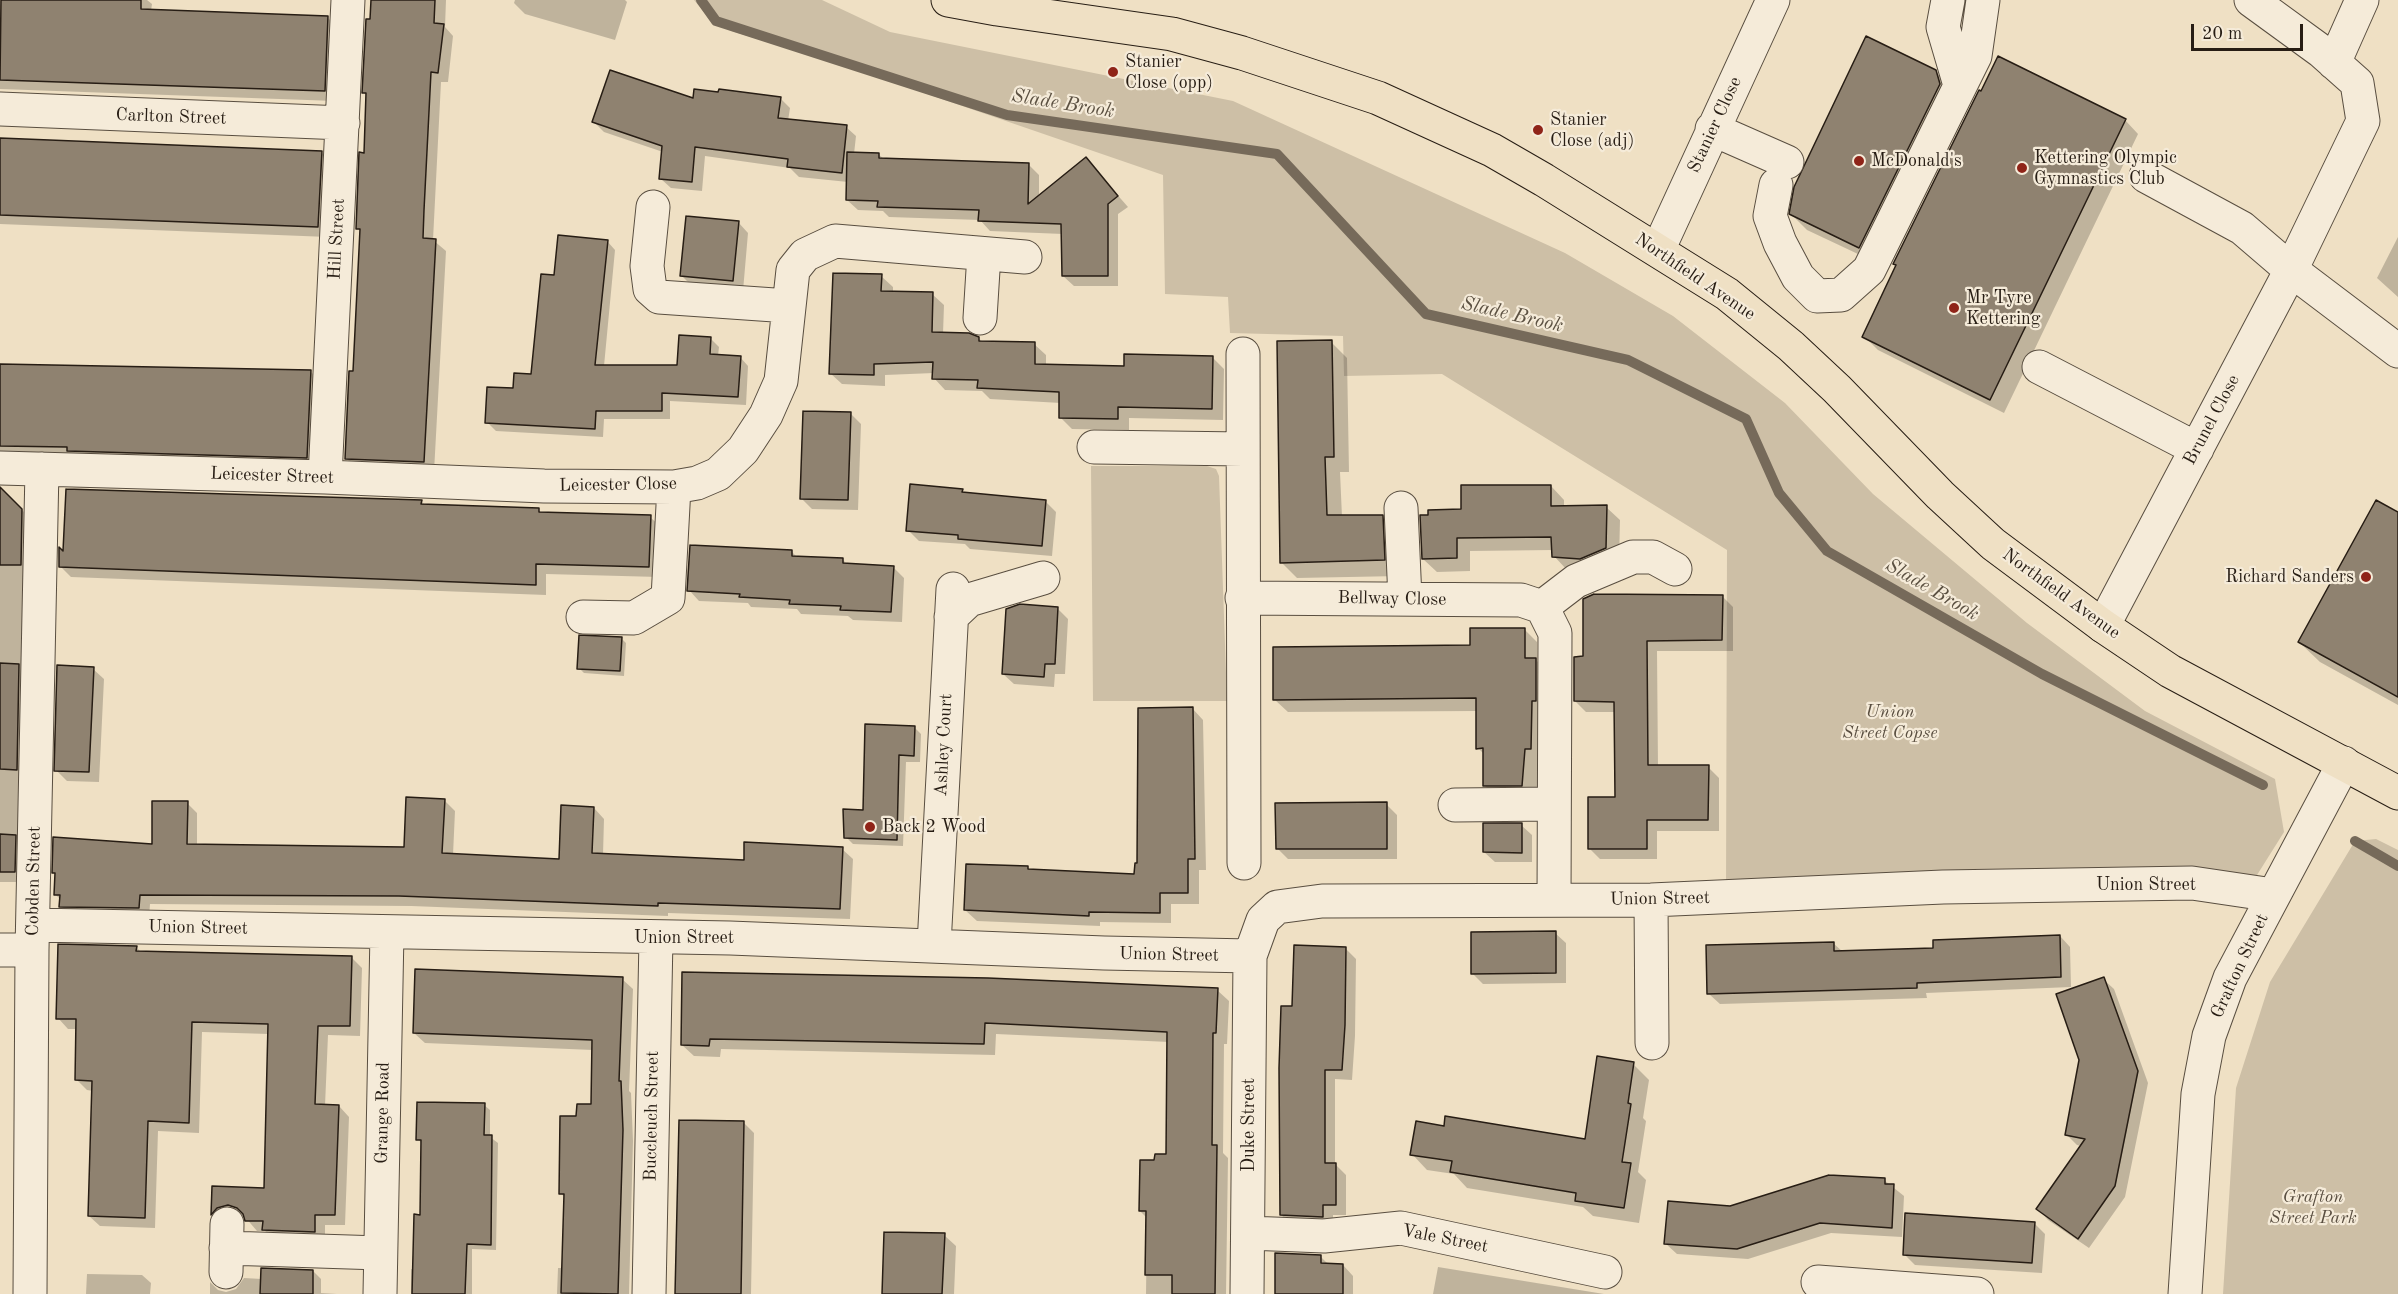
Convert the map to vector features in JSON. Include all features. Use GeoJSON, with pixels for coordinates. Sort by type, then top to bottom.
{"type":"FeatureCollection","features":[{"type":"Feature","properties":{"kind":"main road","name":"Northfield Avenue"},"geometry":{"type":"LineString","coordinates":[[948,0],[1172,34],[1242,53],[1378,98],[1492,150],[1727,294],[1791,346],[1837,389],[1940,495],[1993,544],[2103,626],[2170,671],[2398,793]]}},
{"type":"Feature","properties":{"kind":"street","name":"Hill Street"},"geometry":{"type":"LineString","coordinates":[[326,477],[348,0]]}},
{"type":"Feature","properties":{"kind":"street","name":"Stanier Close"},"geometry":{"type":"LineString","coordinates":[[1658,250],[1773,0]]}},
{"type":"Feature","properties":{"kind":"street"},"geometry":{"type":"LineString","coordinates":[[1948,0],[1943,27],[1960,85]]}},
{"type":"Feature","properties":{"kind":"street"},"geometry":{"type":"LineString","coordinates":[[1712,129],[1782,173],[1770,216],[1780,243],[1798,277],[1817,296],[1840,295],[1869,270],[1960,85],[1974,56],[1983,0]]}},
{"type":"Feature","properties":{"kind":"street","name":"Brunel Close"},"geometry":{"type":"LineString","coordinates":[[2103,626],[2291,270],[2363,121],[2357,83],[2251,0]]}},
{"type":"Feature","properties":{"kind":"street"},"geometry":{"type":"LineString","coordinates":[[2334,63],[2362,0]]}},
{"type":"Feature","properties":{"kind":"street","name":"Carlton Street"},"geometry":{"type":"LineString","coordinates":[[0,109],[343,123]]}},
{"type":"Feature","properties":{"kind":"street"},"geometry":{"type":"LineString","coordinates":[[2146,176],[2242,228],[2291,270],[2398,351]]}},
{"type":"Feature","properties":{"kind":"street"},"geometry":{"type":"LineString","coordinates":[[653,207],[647,266],[650,289],[659,297],[789,306]]}},
{"type":"Feature","properties":{"kind":"street","name":"Leicester Close"},"geometry":{"type":"LineString","coordinates":[[544,486],[674,487],[697,483],[718,474],[743,450],[766,415],[781,381],[793,270],[805,255],[835,241],[1026,257]]}},
{"type":"Feature","properties":{"kind":"street"},"geometry":{"type":"LineString","coordinates":[[980,318],[984,254]]}},
{"type":"Feature","properties":{"kind":"street"},"geometry":{"type":"LineString","coordinates":[[1243,354],[1244,863]]}},
{"type":"Feature","properties":{"kind":"street"},"geometry":{"type":"LineString","coordinates":[[2039,367],[2197,449]]}},
{"type":"Feature","properties":{"kind":"street"},"geometry":{"type":"LineString","coordinates":[[1094,447],[1243,449]]}},
{"type":"Feature","properties":{"kind":"street","name":"Leicester Street"},"geometry":{"type":"LineString","coordinates":[[0,468],[544,486]]}},
{"type":"Feature","properties":{"kind":"street","name":"Cobden Street"},"geometry":{"type":"LineString","coordinates":[[30,1294],[33,938],[42,469]]}},
{"type":"Feature","properties":{"kind":"street"},"geometry":{"type":"LineString","coordinates":[[583,617],[634,618],[668,598],[674,487]]}},
{"type":"Feature","properties":{"kind":"street"},"geometry":{"type":"LineString","coordinates":[[1401,508],[1405,599]]}},
{"type":"Feature","properties":{"kind":"street"},"geometry":{"type":"LineString","coordinates":[[1554,900],[1555,633],[1542,607],[1576,581],[1633,557],[1653,557],[1675,569]]}},
{"type":"Feature","properties":{"kind":"street","name":"Ashley Court"},"geometry":{"type":"LineString","coordinates":[[934,945],[952,603],[1043,579]]}},
{"type":"Feature","properties":{"kind":"street","name":"Bellway Close"},"geometry":{"type":"LineString","coordinates":[[1242,598],[1521,600],[1542,607]]}},
{"type":"Feature","properties":{"kind":"street","name":"Grafton Street"},"geometry":{"type":"LineString","coordinates":[[2185,1294],[2198,1095],[2209,1036],[2230,978],[2344,763]]}},
{"type":"Feature","properties":{"kind":"street"},"geometry":{"type":"LineString","coordinates":[[1455,805],[1553,804]]}},
{"type":"Feature","properties":{"kind":"street","name":"Union Street"},"geometry":{"type":"LineString","coordinates":[[0,950],[33,938],[387,932],[730,938],[1104,953],[1250,956],[1263,920],[1277,907],[1322,901],[1651,900],[1933,888],[2192,883],[2273,895]]}},
{"type":"Feature","properties":{"kind":"street"},"geometry":{"type":"LineString","coordinates":[[1651,900],[1652,1043]]}},
{"type":"Feature","properties":{"kind":"street","name":"Grange Road"},"geometry":{"type":"LineString","coordinates":[[380,1294],[387,932]]}},
{"type":"Feature","properties":{"kind":"street","name":"Buccleuch Street"},"geometry":{"type":"LineString","coordinates":[[650,1294],[656,938]]}},
{"type":"Feature","properties":{"kind":"street","name":"Duke Street"},"geometry":{"type":"LineString","coordinates":[[1247,1294],[1250,956]]}},
{"type":"Feature","properties":{"kind":"street","name":"Vale Street"},"geometry":{"type":"LineString","coordinates":[[1248,1233],[1324,1236],[1401,1228],[1605,1272]]}},
{"type":"Feature","properties":{"kind":"street"},"geometry":{"type":"LineString","coordinates":[[226,1248],[380,1253]]}},
{"type":"Feature","properties":{"kind":"street"},"geometry":{"type":"LineString","coordinates":[[1818,1282],[1977,1294]]}},
{"type":"Feature","properties":{"kind":"green space","name":"Union Street Copse"},"geometry":{"type":"Polygon","coordinates":[[[694,0],[822,0],[890,32],[1233,101],[1565,253],[1673,316],[1785,403],[1873,494],[2027,623],[2145,711],[2275,779],[2284,832],[2252,883],[1726,891],[1727,550],[1442,374],[1344,376],[1343,336],[1230,333],[1228,297],[1165,294],[1163,175],[843,65],[731,31],[708,17],[694,0]]]}},
{"type":"Feature","properties":{"kind":"green space"},"geometry":{"type":"Polygon","coordinates":[[[1091,466],[1207,466],[1216,469],[1219,476],[1227,701],[1093,701],[1091,466]]]}},
{"type":"Feature","properties":{"kind":"green space","name":"Grafton Street Park"},"geometry":{"type":"Polygon","coordinates":[[[2376,839],[2398,850],[2398,1294],[2223,1294],[2236,1088],[2270,982],[2355,841],[2376,839]]]}},
{"type":"Feature","properties":{"kind":"building"},"geometry":{"type":"Polygon","coordinates":[[[1,0],[141,0],[141,9],[328,16],[325,91],[0,80],[1,0]]]}},
{"type":"Feature","properties":{"kind":"building"},"geometry":{"type":"Polygon","coordinates":[[[371,0],[435,0],[434,23],[444,24],[438,73],[431,72],[424,210],[423,238],[436,239],[424,462],[345,459],[349,371],[353,371],[360,229],[356,229],[359,152],[364,153],[366,93],[362,93],[366,19],[370,19],[371,0]]]}},
{"type":"Feature","properties":{"kind":"building","name":"McDonald's"},"geometry":{"type":"Polygon","coordinates":[[[1866,36],[1936,70],[1940,84],[1859,248],[1789,214],[1794,187],[1866,36]]]}},
{"type":"Feature","properties":{"kind":"building"},"geometry":{"type":"Polygon","coordinates":[[[1998,56],[2126,119],[1990,400],[1862,337],[1896,265],[1893,264],[1998,56]]]}},
{"type":"Feature","properties":{"kind":"building"},"geometry":{"type":"Polygon","coordinates":[[[610,70],[693,98],[694,89],[718,92],[719,89],[781,97],[778,118],[847,125],[842,173],[787,167],[788,159],[695,147],[692,182],[659,179],[662,146],[592,122],[610,70]]]}},
{"type":"Feature","properties":{"kind":"building"},"geometry":{"type":"Polygon","coordinates":[[[0,138],[322,151],[318,227],[0,215],[0,138]]]}},
{"type":"Feature","properties":{"kind":"building"},"geometry":{"type":"Polygon","coordinates":[[[847,152],[879,153],[879,158],[1029,163],[1028,204],[1086,157],[1118,196],[1108,204],[1108,276],[1062,276],[1061,224],[978,221],[979,210],[877,207],[878,201],[846,200],[847,152]]]}},
{"type":"Feature","properties":{"kind":"building"},"geometry":{"type":"Polygon","coordinates":[[[686,216],[739,221],[733,281],[680,276],[686,216]]]}},
{"type":"Feature","properties":{"kind":"building"},"geometry":{"type":"Polygon","coordinates":[[[558,235],[608,240],[595,365],[677,365],[679,335],[711,337],[710,354],[741,356],[738,397],[662,393],[662,411],[596,411],[595,429],[485,423],[487,387],[513,388],[514,373],[531,374],[541,274],[554,275],[558,235]]]}},
{"type":"Feature","properties":{"kind":"building"},"geometry":{"type":"Polygon","coordinates":[[[833,273],[882,274],[881,291],[933,292],[932,332],[969,333],[979,337],[979,341],[1035,342],[1035,364],[1124,366],[1124,354],[1213,356],[1212,409],[1118,407],[1118,419],[1059,418],[1059,392],[977,388],[978,380],[932,379],[933,362],[874,364],[874,375],[829,374],[833,273]]]}},
{"type":"Feature","properties":{"kind":"building"},"geometry":{"type":"Polygon","coordinates":[[[1332,340],[1334,457],[1325,457],[1327,515],[1383,515],[1385,560],[1280,563],[1277,341],[1332,340]]]}},
{"type":"Feature","properties":{"kind":"building"},"geometry":{"type":"Polygon","coordinates":[[[0,364],[311,370],[307,458],[67,451],[67,447],[0,446],[0,364]]]}},
{"type":"Feature","properties":{"kind":"building"},"geometry":{"type":"Polygon","coordinates":[[[803,411],[851,412],[848,500],[800,499],[803,411]]]}},
{"type":"Feature","properties":{"kind":"building"},"geometry":{"type":"Polygon","coordinates":[[[910,484],[963,489],[962,492],[1046,500],[1042,546],[958,539],[958,535],[906,531],[910,484]]]}},
{"type":"Feature","properties":{"kind":"building"},"geometry":{"type":"Polygon","coordinates":[[[1461,485],[1551,485],[1551,506],[1607,505],[1606,548],[1580,559],[1552,557],[1551,537],[1457,538],[1457,558],[1422,559],[1420,515],[1428,515],[1428,510],[1461,509],[1461,485]]]}},
{"type":"Feature","properties":{"kind":"building"},"geometry":{"type":"Polygon","coordinates":[[[0,487],[22,509],[21,565],[0,565],[0,487]]]}},
{"type":"Feature","properties":{"kind":"building"},"geometry":{"type":"Polygon","coordinates":[[[66,489],[422,500],[421,504],[539,508],[539,512],[651,515],[649,567],[536,564],[536,585],[59,567],[59,547],[63,551],[66,489]]]}},
{"type":"Feature","properties":{"kind":"building","name":"Richard Sanders"},"geometry":{"type":"Polygon","coordinates":[[[2376,500],[2398,512],[2398,697],[2298,642],[2376,500]]]}},
{"type":"Feature","properties":{"kind":"building"},"geometry":{"type":"Polygon","coordinates":[[[690,545],[792,550],[792,556],[843,558],[843,563],[894,566],[891,612],[840,610],[841,606],[789,604],[790,600],[687,591],[690,545]]]}},
{"type":"Feature","properties":{"kind":"building"},"geometry":{"type":"Polygon","coordinates":[[[1594,594],[1723,595],[1722,640],[1647,641],[1648,765],[1709,765],[1708,820],[1647,820],[1647,849],[1588,849],[1588,797],[1615,797],[1614,702],[1574,701],[1574,657],[1583,656],[1583,599],[1594,594]]]}},
{"type":"Feature","properties":{"kind":"building"},"geometry":{"type":"Polygon","coordinates":[[[1020,604],[1058,607],[1055,664],[1045,664],[1044,677],[1002,674],[1006,609],[1020,604]]]}},
{"type":"Feature","properties":{"kind":"building"},"geometry":{"type":"Polygon","coordinates":[[[1470,628],[1525,628],[1525,658],[1536,658],[1536,701],[1532,701],[1531,749],[1525,749],[1522,786],[1483,786],[1483,748],[1476,749],[1476,698],[1273,700],[1273,647],[1470,645],[1470,628]]]}},
{"type":"Feature","properties":{"kind":"building"},"geometry":{"type":"Polygon","coordinates":[[[579,635],[622,637],[620,671],[577,669],[579,635]]]}},
{"type":"Feature","properties":{"kind":"building"},"geometry":{"type":"Polygon","coordinates":[[[0,663],[19,664],[17,770],[0,769],[0,663]]]}},
{"type":"Feature","properties":{"kind":"building"},"geometry":{"type":"Polygon","coordinates":[[[57,665],[94,667],[89,772],[54,771],[57,665]]]}},
{"type":"Feature","properties":{"kind":"building"},"geometry":{"type":"Polygon","coordinates":[[[1193,707],[1195,859],[1188,859],[1188,893],[1160,893],[1160,913],[1089,912],[1089,916],[964,910],[966,864],[1134,874],[1135,863],[1137,863],[1138,708],[1193,707]]]}},
{"type":"Feature","properties":{"kind":"building"},"geometry":{"type":"Polygon","coordinates":[[[865,724],[915,726],[914,756],[899,755],[897,840],[844,838],[843,809],[863,810],[865,724]]]}},
{"type":"Feature","properties":{"kind":"building"},"geometry":{"type":"Polygon","coordinates":[[[406,797],[445,799],[442,853],[559,859],[561,805],[594,807],[592,853],[744,860],[744,842],[843,847],[840,909],[658,903],[658,906],[399,896],[140,895],[139,908],[59,907],[60,895],[54,895],[53,837],[152,844],[152,801],[188,801],[187,844],[404,847],[406,797]]]}},
{"type":"Feature","properties":{"kind":"building"},"geometry":{"type":"Polygon","coordinates":[[[1387,802],[1387,849],[1276,849],[1275,803],[1387,802]]]}},
{"type":"Feature","properties":{"kind":"building"},"geometry":{"type":"Polygon","coordinates":[[[1483,823],[1522,823],[1522,853],[1483,852],[1483,823]]]}},
{"type":"Feature","properties":{"kind":"building"},"geometry":{"type":"Polygon","coordinates":[[[0,834],[16,835],[15,872],[0,872],[0,834]]]}},
{"type":"Feature","properties":{"kind":"building"},"geometry":{"type":"Polygon","coordinates":[[[1556,931],[1556,973],[1471,974],[1471,932],[1556,931]]]}},
{"type":"Feature","properties":{"kind":"building"},"geometry":{"type":"Polygon","coordinates":[[[2060,935],[2061,977],[1917,983],[1917,988],[1707,994],[1706,945],[1834,942],[1834,951],[1933,948],[1933,940],[2060,935]]]}},
{"type":"Feature","properties":{"kind":"building"},"geometry":{"type":"Polygon","coordinates":[[[58,944],[137,946],[136,951],[352,956],[350,1026],[318,1026],[315,1104],[339,1105],[335,1215],[315,1215],[315,1232],[262,1230],[263,1221],[245,1221],[243,1214],[237,1208],[228,1205],[217,1208],[211,1215],[212,1186],[264,1188],[268,1024],[192,1022],[189,1123],[148,1121],[145,1218],[88,1216],[92,1081],[75,1080],[76,1019],[56,1019],[58,944]]]}},
{"type":"Feature","properties":{"kind":"building"},"geometry":{"type":"Polygon","coordinates":[[[1294,945],[1346,947],[1342,1070],[1325,1070],[1325,1163],[1336,1163],[1336,1205],[1323,1205],[1323,1217],[1280,1215],[1281,1006],[1292,1006],[1294,945]]]}},
{"type":"Feature","properties":{"kind":"building"},"geometry":{"type":"Polygon","coordinates":[[[415,969],[623,977],[619,1081],[621,1081],[623,1130],[618,1294],[561,1293],[564,1194],[559,1194],[560,1116],[576,1116],[577,1104],[591,1104],[592,1040],[413,1033],[415,969]]]}},
{"type":"Feature","properties":{"kind":"building"},"geometry":{"type":"Polygon","coordinates":[[[682,972],[988,978],[1218,988],[1216,1033],[1213,1033],[1212,1145],[1217,1145],[1215,1294],[1172,1294],[1172,1275],[1145,1275],[1146,1211],[1139,1211],[1140,1160],[1154,1160],[1155,1154],[1166,1154],[1167,1032],[985,1023],[984,1044],[710,1039],[709,1046],[681,1045],[682,972]]]}},
{"type":"Feature","properties":{"kind":"building"},"geometry":{"type":"Polygon","coordinates":[[[2104,977],[2138,1071],[2115,1186],[2078,1239],[2036,1209],[2085,1139],[2065,1135],[2079,1060],[2056,994],[2104,977]]]}},
{"type":"Feature","properties":{"kind":"building"},"geometry":{"type":"Polygon","coordinates":[[[1597,1056],[1634,1062],[1628,1103],[1631,1104],[1622,1162],[1631,1163],[1624,1208],[1575,1201],[1576,1193],[1450,1172],[1452,1161],[1410,1155],[1416,1121],[1444,1126],[1445,1116],[1585,1139],[1597,1056]]]}},
{"type":"Feature","properties":{"kind":"building"},"geometry":{"type":"Polygon","coordinates":[[[417,1102],[485,1103],[484,1135],[492,1135],[491,1245],[467,1244],[465,1294],[412,1294],[414,1214],[420,1215],[421,1140],[416,1140],[417,1102]]]}},
{"type":"Feature","properties":{"kind":"building"},"geometry":{"type":"Polygon","coordinates":[[[679,1120],[744,1121],[741,1294],[675,1294],[679,1120]]]}},
{"type":"Feature","properties":{"kind":"building"},"geometry":{"type":"Polygon","coordinates":[[[1829,1175],[1885,1178],[1885,1184],[1894,1184],[1892,1228],[1820,1223],[1737,1249],[1664,1244],[1668,1201],[1730,1206],[1829,1175]]]}},
{"type":"Feature","properties":{"kind":"building"},"geometry":{"type":"Polygon","coordinates":[[[1905,1213],[2035,1222],[2032,1263],[1903,1255],[1905,1213]]]}},
{"type":"Feature","properties":{"kind":"building"},"geometry":{"type":"Polygon","coordinates":[[[884,1232],[945,1233],[942,1294],[882,1294],[884,1232]]]}},
{"type":"Feature","properties":{"kind":"building"},"geometry":{"type":"Polygon","coordinates":[[[1275,1253],[1321,1255],[1321,1263],[1343,1264],[1343,1294],[1275,1294],[1275,1253]]]}},
{"type":"Feature","properties":{"kind":"building"},"geometry":{"type":"Polygon","coordinates":[[[261,1268],[313,1270],[313,1294],[260,1294],[261,1268]]]}},
{"type":"Feature","properties":{"kind":"waterway","name":"Slade Brook"},"geometry":{"type":"LineString","coordinates":[[701,0],[716,21],[1007,115],[1277,154],[1426,314],[1628,360],[1746,419],[1779,493],[1827,551],[2042,674],[2263,785]]}},
{"type":"Feature","properties":{"kind":"waterway","name":"Slade Brook"},"geometry":{"type":"LineString","coordinates":[[2355,841],[2398,866]]}},
{"type":"Feature","properties":{"kind":"place","name":"Stanier Close (opp)"},"geometry":{"type":"Point","coordinates":[1113,72]}},
{"type":"Feature","properties":{"kind":"place","name":"Stanier Close (adj)"},"geometry":{"type":"Point","coordinates":[1538,130]}},
{"type":"Feature","properties":{"kind":"place","name":"McDonald's"},"geometry":{"type":"Point","coordinates":[1859,161]}},
{"type":"Feature","properties":{"kind":"place","name":"Kettering Olympic Gymnastics Club"},"geometry":{"type":"Point","coordinates":[2022,168]}},
{"type":"Feature","properties":{"kind":"place","name":"Mr Tyre Kettering"},"geometry":{"type":"Point","coordinates":[1954,308]}},
{"type":"Feature","properties":{"kind":"place","name":"Richard Sanders"},"geometry":{"type":"Point","coordinates":[2366,577]}},
{"type":"Feature","properties":{"kind":"place","name":"Back 2 Wood"},"geometry":{"type":"Point","coordinates":[870,827]}}]}
